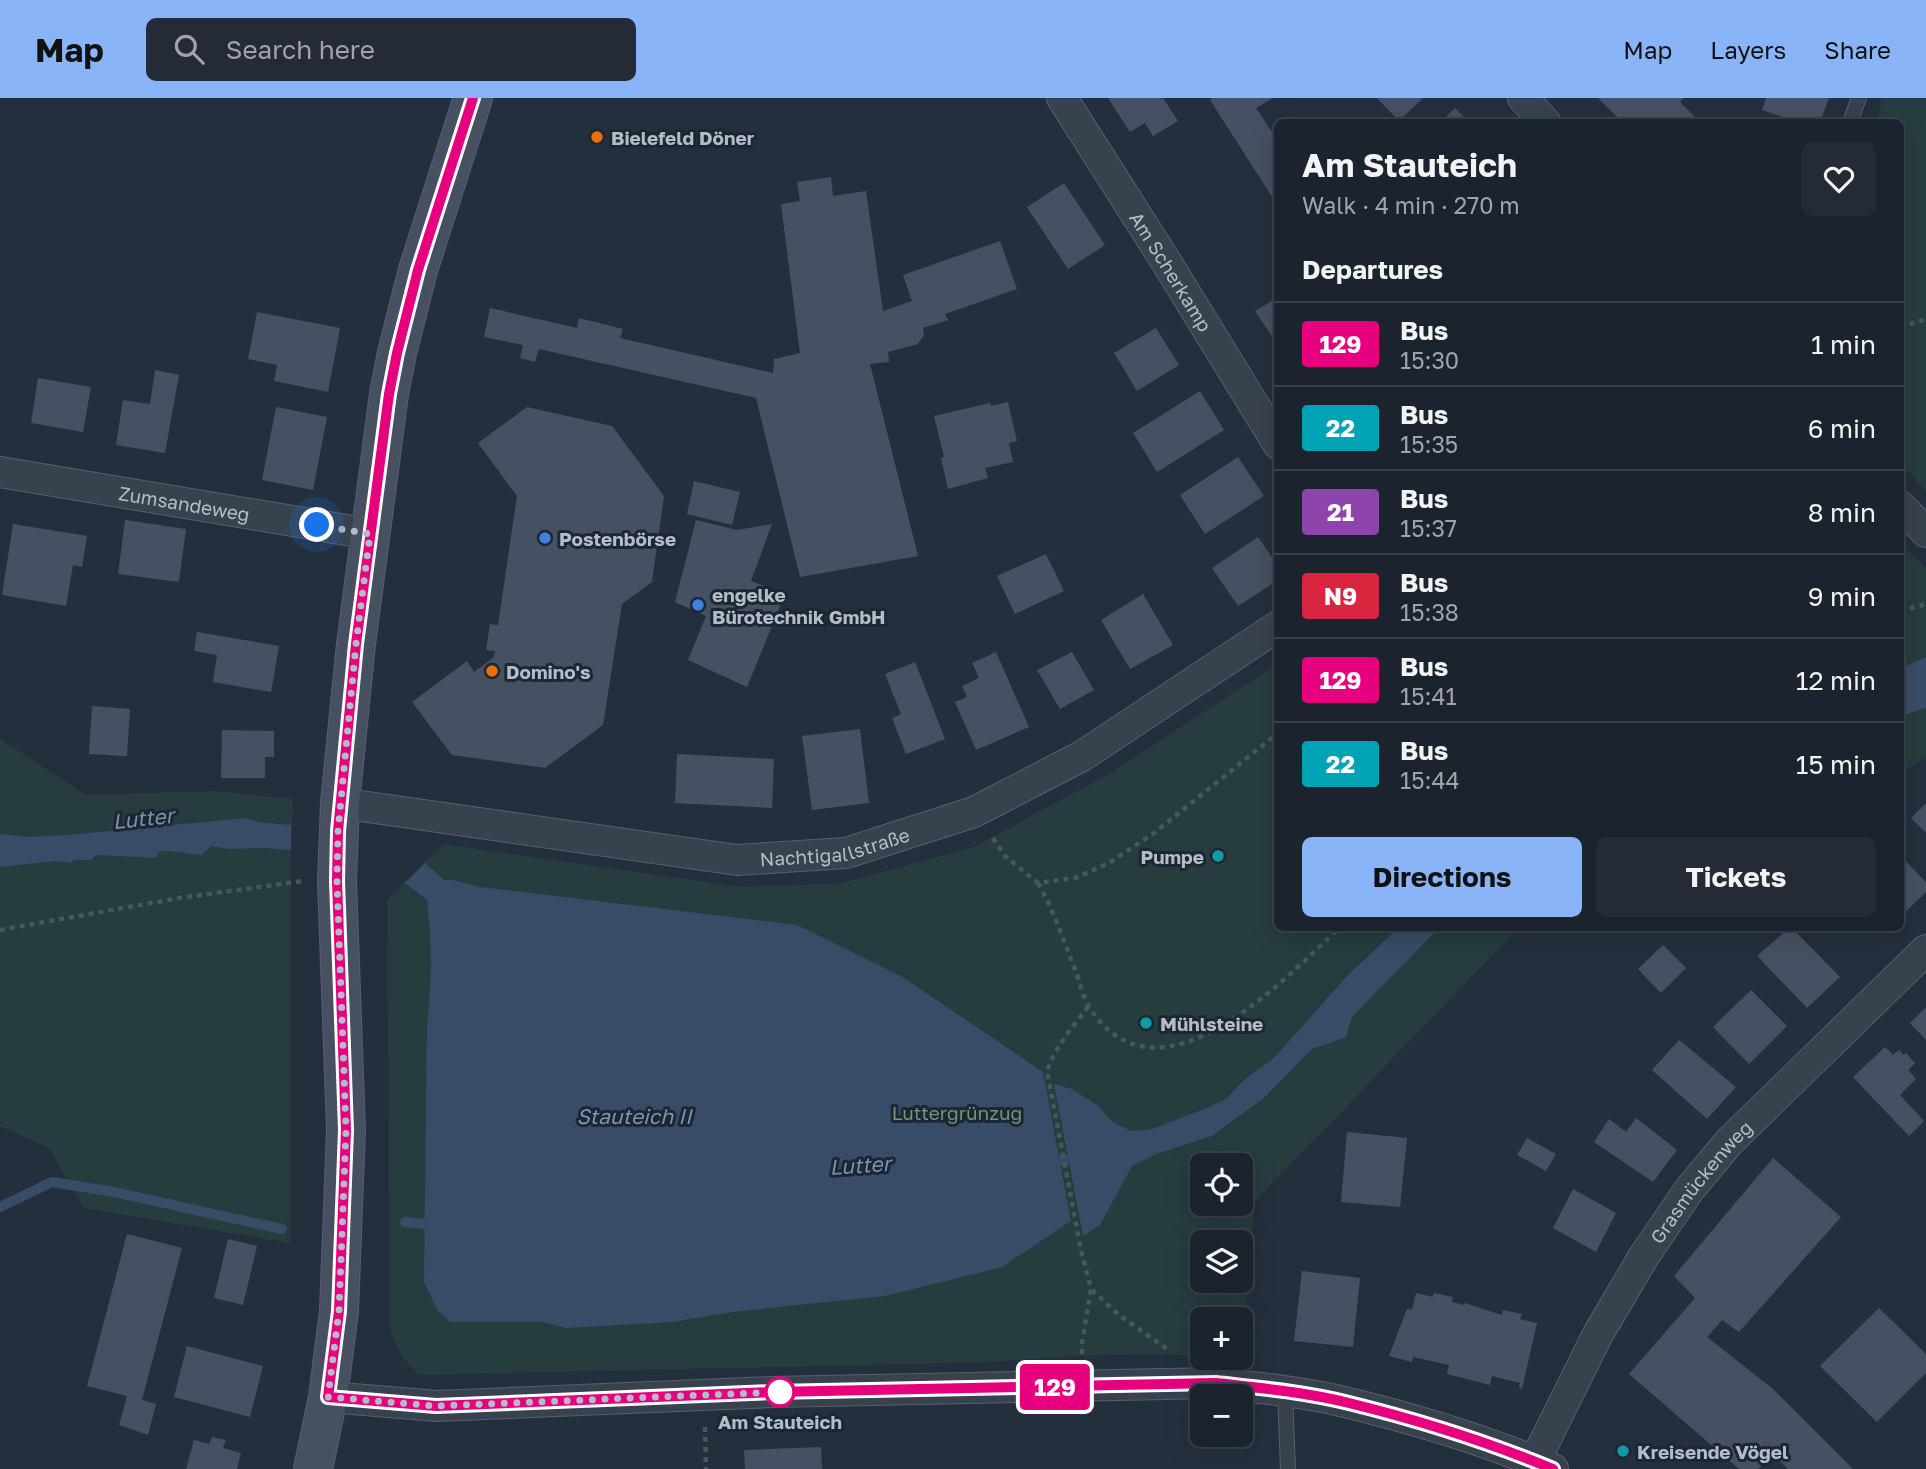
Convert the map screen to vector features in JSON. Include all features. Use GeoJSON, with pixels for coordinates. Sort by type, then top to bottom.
{"type":"FeatureCollection","features":[{"type":"Feature","properties":{"kind":"street"},"geometry":{"type":"LineString","coordinates":[[313,1469],[328,1397],[339,1311],[346,1130],[337,881],[340,803],[370,534],[397,353],[418,270],[473,98]]}},
{"type":"Feature","properties":{"kind":"street","name":"Am Scherkamp"},"geometry":{"type":"LineString","coordinates":[[1062,98],[1274,437]]}},
{"type":"Feature","properties":{"kind":"street"},"geometry":{"type":"LineString","coordinates":[[1523,98],[1542,119]]}},
{"type":"Feature","properties":{"kind":"street","name":"Zumsandeweg"},"geometry":{"type":"LineString","coordinates":[[0,472],[370,534]]}},
{"type":"Feature","properties":{"kind":"street"},"geometry":{"type":"LineString","coordinates":[[1904,510],[1926,532]]}},
{"type":"Feature","properties":{"kind":"street","name":"Nachtigallstraße"},"geometry":{"type":"LineString","coordinates":[[340,803],[737,860],[846,853],[974,812],[1082,756],[1274,628]]}},
{"type":"Feature","properties":{"kind":"street","name":"Grasmückenweg"},"geometry":{"type":"LineString","coordinates":[[1544,1465],[1598,1334],[1644,1256],[1689,1189],[1729,1142],[1926,950]]}},
{"type":"Feature","properties":{"kind":"street"},"geometry":{"type":"LineString","coordinates":[[328,1397],[436,1406],[773,1392],[1216,1383],[1348,1402],[1460,1434],[1544,1465]]}},
{"type":"Feature","properties":{"kind":"lane"},"geometry":{"type":"LineString","coordinates":[[1851,119],[1859,98]]}},
{"type":"Feature","properties":{"kind":"lane"},"geometry":{"type":"LineString","coordinates":[[1285,1391],[1289,1469]]}},
{"type":"Feature","properties":{"kind":"path"},"geometry":{"type":"LineString","coordinates":[[1904,326],[1926,319]]}},
{"type":"Feature","properties":{"kind":"path"},"geometry":{"type":"LineString","coordinates":[[1904,610],[1926,604]]}},
{"type":"Feature","properties":{"kind":"path"},"geometry":{"type":"LineString","coordinates":[[1038,883],[1075,878],[1109,863],[1154,833],[1274,736]]}},
{"type":"Feature","properties":{"kind":"path"},"geometry":{"type":"LineString","coordinates":[[974,812],[1005,856],[1038,883],[1048,901],[1088,1006],[1107,1028],[1121,1039],[1139,1045],[1156,1048],[1183,1045],[1230,1021],[1286,978],[1336,931]]}},
{"type":"Feature","properties":{"kind":"path"},"geometry":{"type":"LineString","coordinates":[[0,930],[179,898],[299,881],[337,881]]}},
{"type":"Feature","properties":{"kind":"path"},"geometry":{"type":"LineString","coordinates":[[1084,1386],[1082,1343],[1091,1289],[1047,1071],[1050,1062],[1088,1006]]}},
{"type":"Feature","properties":{"kind":"path"},"geometry":{"type":"LineString","coordinates":[[1091,1289],[1119,1315],[1170,1350],[1176,1358],[1182,1384]]}},
{"type":"Feature","properties":{"kind":"path"},"geometry":{"type":"LineString","coordinates":[[705,1434],[706,1469]]}},
{"type":"Feature","properties":{"kind":"green space"},"geometry":{"type":"Polygon","coordinates":[[[1884,98],[1926,98],[1926,491],[1904,467],[1904,119],[1876,119],[1884,98]]]}},
{"type":"Feature","properties":{"kind":"green space"},"geometry":{"type":"Polygon","coordinates":[[[1904,547],[1926,569],[1926,758],[1905,770],[1904,547]]]}},
{"type":"Feature","properties":{"kind":"green space","name":"Luttergrünzug"},"geometry":{"type":"Polygon","coordinates":[[[1274,666],[1274,931],[1516,931],[1255,1201],[1252,1230],[1190,1230],[1190,1293],[1246,1293],[1245,1307],[1190,1307],[1190,1356],[1140,1354],[954,1363],[419,1375],[402,1357],[390,1330],[387,900],[443,844],[741,887],[842,883],[974,847],[1111,773],[1274,666]]]}},
{"type":"Feature","properties":{"kind":"green space"},"geometry":{"type":"Polygon","coordinates":[[[0,739],[86,795],[217,791],[293,799],[290,1243],[84,1208],[49,1148],[0,1126],[0,739]]]}},
{"type":"Feature","properties":{"kind":"water"},"geometry":{"type":"Polygon","coordinates":[[[1926,657],[1926,708],[1904,715],[1904,667],[1926,657]]]}},
{"type":"Feature","properties":{"kind":"water"},"geometry":{"type":"Polygon","coordinates":[[[246,818],[258,822],[291,825],[291,850],[228,849],[211,846],[202,855],[169,851],[159,852],[156,858],[96,855],[91,860],[73,860],[72,863],[55,861],[0,867],[0,834],[29,837],[68,835],[246,818]]]}},
{"type":"Feature","properties":{"kind":"water","name":"Stauteich II"},"geometry":{"type":"Polygon","coordinates":[[[425,863],[444,880],[481,887],[797,925],[901,976],[1043,1072],[1071,1221],[1002,1267],[885,1296],[732,1312],[672,1322],[566,1328],[543,1322],[450,1322],[438,1311],[424,1282],[430,932],[427,900],[405,883],[425,863]]]}},
{"type":"Feature","properties":{"kind":"water"},"geometry":{"type":"Polygon","coordinates":[[[1395,931],[1436,931],[1352,1017],[1346,1037],[1313,1048],[1264,1098],[1212,1136],[1156,1154],[1132,1166],[1100,1225],[1083,1236],[1054,1084],[1072,1089],[1097,1105],[1113,1122],[1131,1131],[1150,1130],[1226,1099],[1244,1080],[1273,1059],[1347,976],[1395,931]]]}},
{"type":"Feature","properties":{"kind":"building"},"geometry":{"type":"Polygon","coordinates":[[[1108,98],[1163,98],[1178,121],[1153,136],[1145,123],[1130,132],[1108,98]]]}},
{"type":"Feature","properties":{"kind":"building"},"geometry":{"type":"Polygon","coordinates":[[[1273,98],[1256,108],[1274,135],[1274,200],[1210,100],[1273,98]]]}},
{"type":"Feature","properties":{"kind":"building"},"geometry":{"type":"Polygon","coordinates":[[[1377,98],[1423,98],[1401,119],[1397,119],[1377,98]]]}},
{"type":"Feature","properties":{"kind":"building"},"geometry":{"type":"Polygon","coordinates":[[[1598,98],[1684,98],[1680,102],[1697,119],[1619,119],[1598,98]]]}},
{"type":"Feature","properties":{"kind":"building"},"geometry":{"type":"Polygon","coordinates":[[[1766,98],[1829,98],[1821,119],[1788,119],[1762,110],[1766,98]]]}},
{"type":"Feature","properties":{"kind":"building"},"geometry":{"type":"Polygon","coordinates":[[[1455,108],[1466,119],[1444,119],[1455,108]]]}},
{"type":"Feature","properties":{"kind":"building"},"geometry":{"type":"Polygon","coordinates":[[[831,177],[833,196],[866,191],[883,311],[912,301],[903,275],[1000,241],[1017,289],[945,314],[948,320],[923,328],[924,335],[918,344],[888,352],[889,362],[870,364],[918,556],[800,577],[756,398],[539,349],[535,362],[520,358],[523,345],[484,337],[490,308],[577,328],[579,318],[623,329],[620,338],[773,373],[774,359],[800,353],[781,204],[800,201],[797,182],[831,177]]]}},
{"type":"Feature","properties":{"kind":"building"},"geometry":{"type":"Polygon","coordinates":[[[1064,183],[1105,245],[1068,269],[1027,207],[1064,183]]]}},
{"type":"Feature","properties":{"kind":"building"},"geometry":{"type":"Polygon","coordinates":[[[1274,299],[1274,340],[1255,311],[1274,299]]]}},
{"type":"Feature","properties":{"kind":"building"},"geometry":{"type":"Polygon","coordinates":[[[257,312],[340,328],[328,392],[274,381],[277,365],[248,359],[257,312]]]}},
{"type":"Feature","properties":{"kind":"building"},"geometry":{"type":"Polygon","coordinates":[[[1156,328],[1179,365],[1137,391],[1114,353],[1156,328]]]}},
{"type":"Feature","properties":{"kind":"building"},"geometry":{"type":"Polygon","coordinates":[[[155,370],[179,375],[165,453],[116,445],[123,400],[150,404],[155,370]]]}},
{"type":"Feature","properties":{"kind":"building"},"geometry":{"type":"Polygon","coordinates":[[[38,378],[91,387],[83,432],[31,423],[38,378]]]}},
{"type":"Feature","properties":{"kind":"building"},"geometry":{"type":"Polygon","coordinates":[[[1200,391],[1224,430],[1157,472],[1133,433],[1200,391]]]}},
{"type":"Feature","properties":{"kind":"building"},"geometry":{"type":"Polygon","coordinates":[[[1008,402],[1017,441],[1009,443],[1013,462],[985,468],[988,478],[948,489],[934,416],[990,403],[991,406],[1008,402]]]}},
{"type":"Feature","properties":{"kind":"building"},"geometry":{"type":"Polygon","coordinates":[[[276,407],[327,417],[313,490],[262,480],[276,407]]]}},
{"type":"Feature","properties":{"kind":"building"},"geometry":{"type":"Polygon","coordinates":[[[527,407],[612,426],[664,496],[652,582],[622,604],[603,725],[545,768],[452,755],[412,702],[467,661],[474,672],[493,658],[495,651],[486,650],[490,624],[498,625],[517,496],[478,443],[527,407]]]}},
{"type":"Feature","properties":{"kind":"building"},"geometry":{"type":"Polygon","coordinates":[[[1238,457],[1264,496],[1205,534],[1180,495],[1238,457]]]}},
{"type":"Feature","properties":{"kind":"building"},"geometry":{"type":"Polygon","coordinates":[[[694,481],[740,492],[732,525],[687,514],[694,481]]]}},
{"type":"Feature","properties":{"kind":"building"},"geometry":{"type":"Polygon","coordinates":[[[125,520],[186,529],[179,582],[118,574],[125,520]]]}},
{"type":"Feature","properties":{"kind":"building"},"geometry":{"type":"Polygon","coordinates":[[[696,520],[737,530],[772,524],[751,581],[785,594],[747,687],[688,660],[706,616],[675,602],[696,520]]]}},
{"type":"Feature","properties":{"kind":"building"},"geometry":{"type":"Polygon","coordinates":[[[13,524],[87,536],[82,567],[73,565],[66,606],[2,595],[13,524]]]}},
{"type":"Feature","properties":{"kind":"building"},"geometry":{"type":"Polygon","coordinates":[[[1258,537],[1274,560],[1274,583],[1238,606],[1212,568],[1258,537]]]}},
{"type":"Feature","properties":{"kind":"building"},"geometry":{"type":"Polygon","coordinates":[[[1046,554],[1064,591],[1015,614],[997,576],[1046,554]]]}},
{"type":"Feature","properties":{"kind":"building"},"geometry":{"type":"Polygon","coordinates":[[[1143,594],[1173,645],[1130,669],[1101,620],[1143,594]]]}},
{"type":"Feature","properties":{"kind":"building"},"geometry":{"type":"Polygon","coordinates":[[[197,632],[279,646],[271,692],[213,682],[217,655],[194,651],[197,632]]]}},
{"type":"Feature","properties":{"kind":"building"},"geometry":{"type":"Polygon","coordinates":[[[996,652],[1029,727],[976,750],[955,702],[967,697],[962,686],[979,678],[972,663],[996,652]]]}},
{"type":"Feature","properties":{"kind":"building"},"geometry":{"type":"Polygon","coordinates":[[[1072,652],[1094,690],[1060,709],[1037,670],[1072,652]]]}},
{"type":"Feature","properties":{"kind":"building"},"geometry":{"type":"Polygon","coordinates":[[[915,662],[945,739],[906,754],[892,718],[901,714],[885,674],[915,662]]]}},
{"type":"Feature","properties":{"kind":"building"},"geometry":{"type":"Polygon","coordinates":[[[92,706],[130,709],[127,756],[89,754],[92,706]]]}},
{"type":"Feature","properties":{"kind":"building"},"geometry":{"type":"Polygon","coordinates":[[[860,729],[869,803],[812,810],[802,736],[860,729]]]}},
{"type":"Feature","properties":{"kind":"building"},"geometry":{"type":"Polygon","coordinates":[[[222,730],[274,731],[274,757],[265,757],[265,778],[221,778],[222,730]]]}},
{"type":"Feature","properties":{"kind":"building"},"geometry":{"type":"Polygon","coordinates":[[[677,754],[774,759],[772,808],[675,803],[677,754]]]}},
{"type":"Feature","properties":{"kind":"building"},"geometry":{"type":"Polygon","coordinates":[[[1926,803],[1926,833],[1911,818],[1926,803]]]}},
{"type":"Feature","properties":{"kind":"building"},"geometry":{"type":"Polygon","coordinates":[[[1904,859],[1926,882],[1926,892],[1904,913],[1904,859]]]}},
{"type":"Feature","properties":{"kind":"building"},"geometry":{"type":"Polygon","coordinates":[[[1786,931],[1795,931],[1840,977],[1807,1008],[1757,956],[1786,931]]]}},
{"type":"Feature","properties":{"kind":"building"},"geometry":{"type":"Polygon","coordinates":[[[1663,945],[1686,968],[1661,993],[1638,969],[1663,945]]]}},
{"type":"Feature","properties":{"kind":"building"},"geometry":{"type":"Polygon","coordinates":[[[1751,990],[1787,1026],[1749,1064],[1713,1027],[1751,990]]]}},
{"type":"Feature","properties":{"kind":"building"},"geometry":{"type":"Polygon","coordinates":[[[1926,1007],[1926,1040],[1910,1023],[1926,1007]]]}},
{"type":"Feature","properties":{"kind":"building"},"geometry":{"type":"Polygon","coordinates":[[[1679,1040],[1736,1087],[1707,1119],[1652,1070],[1679,1040]]]}},
{"type":"Feature","properties":{"kind":"building"},"geometry":{"type":"Polygon","coordinates":[[[1885,1047],[1893,1055],[1899,1050],[1904,1055],[1906,1053],[1915,1063],[1908,1070],[1916,1079],[1900,1095],[1924,1121],[1909,1136],[1853,1077],[1885,1047]]]}},
{"type":"Feature","properties":{"kind":"building"},"geometry":{"type":"Polygon","coordinates":[[[1636,1118],[1677,1150],[1653,1182],[1594,1142],[1609,1119],[1626,1132],[1636,1118]]]}},
{"type":"Feature","properties":{"kind":"building"},"geometry":{"type":"Polygon","coordinates":[[[1347,1132],[1407,1138],[1400,1207],[1341,1202],[1347,1132]]]}},
{"type":"Feature","properties":{"kind":"building"},"geometry":{"type":"Polygon","coordinates":[[[1527,1138],[1556,1154],[1546,1171],[1517,1155],[1527,1138]]]}},
{"type":"Feature","properties":{"kind":"building"},"geometry":{"type":"Polygon","coordinates":[[[1773,1158],[1841,1217],[1739,1332],[1722,1320],[1707,1337],[1773,1389],[1853,1469],[1788,1469],[1774,1455],[1758,1469],[1739,1469],[1629,1374],[1695,1298],[1674,1276],[1773,1158]]]}},
{"type":"Feature","properties":{"kind":"building"},"geometry":{"type":"Polygon","coordinates":[[[1573,1189],[1616,1213],[1596,1252],[1553,1228],[1573,1189]]]}},
{"type":"Feature","properties":{"kind":"building"},"geometry":{"type":"Polygon","coordinates":[[[127,1234],[182,1248],[142,1400],[156,1404],[148,1435],[119,1425],[127,1396],[87,1386],[127,1234]]]}},
{"type":"Feature","properties":{"kind":"building"},"geometry":{"type":"Polygon","coordinates":[[[228,1239],[257,1246],[243,1305],[214,1298],[228,1239]]]}},
{"type":"Feature","properties":{"kind":"building"},"geometry":{"type":"Polygon","coordinates":[[[1302,1271],[1360,1278],[1353,1347],[1294,1341],[1302,1271]]]}},
{"type":"Feature","properties":{"kind":"building"},"geometry":{"type":"Polygon","coordinates":[[[1416,1293],[1433,1297],[1434,1293],[1453,1297],[1452,1302],[1465,1303],[1502,1315],[1503,1310],[1522,1314],[1520,1319],[1537,1323],[1522,1389],[1519,1388],[1520,1383],[1492,1376],[1490,1385],[1447,1374],[1449,1365],[1413,1357],[1412,1362],[1389,1356],[1407,1309],[1412,1310],[1416,1293]]]}},
{"type":"Feature","properties":{"kind":"building"},"geometry":{"type":"Polygon","coordinates":[[[1879,1308],[1926,1354],[1926,1373],[1877,1422],[1820,1366],[1879,1308]]]}},
{"type":"Feature","properties":{"kind":"building"},"geometry":{"type":"Polygon","coordinates":[[[187,1346],[263,1366],[250,1417],[174,1397],[187,1346]]]}},
{"type":"Feature","properties":{"kind":"building"},"geometry":{"type":"Polygon","coordinates":[[[212,1437],[226,1440],[223,1448],[241,1453],[237,1469],[186,1469],[194,1440],[209,1444],[212,1437]]]}},
{"type":"Feature","properties":{"kind":"building"},"geometry":{"type":"Polygon","coordinates":[[[821,1447],[822,1469],[745,1469],[744,1450],[821,1447]]]}},
{"type":"Feature","properties":{"kind":"waterway","name":"Lutter"},"geometry":{"type":"LineString","coordinates":[[1046,1163],[1082,1157]]}},
{"type":"Feature","properties":{"kind":"waterway"},"geometry":{"type":"LineString","coordinates":[[0,1207],[52,1182],[114,1192],[282,1229]]}},
{"type":"Feature","properties":{"kind":"waterway"},"geometry":{"type":"LineString","coordinates":[[405,1222],[437,1222]]}},
{"type":"Feature","properties":{"kind":"bus line","name":"129"},"geometry":{"type":"LineString","coordinates":[[473,98],[418,270],[397,353],[389,394],[356,644],[338,831],[337,881],[346,1130],[339,1311],[328,1397],[436,1406],[773,1392],[1216,1383],[1348,1402],[1460,1434],[1553,1469]]}},
{"type":"Feature","properties":{"kind":"place","name":"Bielefeld Döner"},"geometry":{"type":"Point","coordinates":[597,137]}},
{"type":"Feature","properties":{"kind":"place","name":"Postenbörse"},"geometry":{"type":"Point","coordinates":[545,538]}},
{"type":"Feature","properties":{"kind":"place","name":"engelke Bürotechnik GmbH"},"geometry":{"type":"Point","coordinates":[698,605]}},
{"type":"Feature","properties":{"kind":"place","name":"Domino's"},"geometry":{"type":"Point","coordinates":[492,671]}},
{"type":"Feature","properties":{"kind":"place","name":"Pumpe"},"geometry":{"type":"Point","coordinates":[1218,856]}},
{"type":"Feature","properties":{"kind":"place","name":"Mühlsteine"},"geometry":{"type":"Point","coordinates":[1146,1023]}},
{"type":"Feature","properties":{"kind":"place","name":"Am Stauteich"},"geometry":{"type":"Point","coordinates":[780,1392]}},
{"type":"Feature","properties":{"kind":"place","name":"Kreisende Vögel"},"geometry":{"type":"Point","coordinates":[1623,1451]}},
{"type":"Feature","properties":{"kind":"route"},"geometry":{"type":"LineString","coordinates":[[317,525],[370,534],[356,644],[338,831],[337,881],[346,1130],[339,1311],[328,1397],[436,1406],[780,1392]]}}]}
